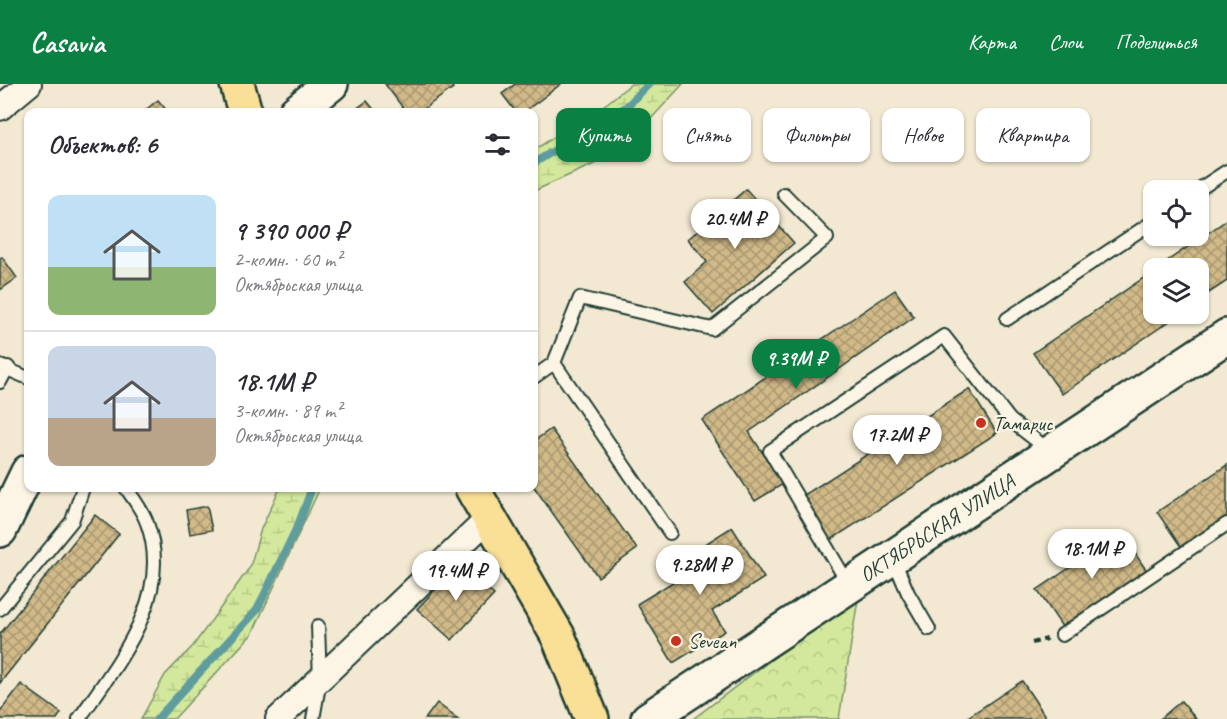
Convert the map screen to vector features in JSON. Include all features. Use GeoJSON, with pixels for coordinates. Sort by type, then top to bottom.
{"type":"FeatureCollection","features":[{"type":"Feature","properties":{"kind":"main road"},"geometry":{"type":"LineString","coordinates":[[237,84],[244,108]]}},
{"type":"Feature","properties":{"kind":"main road"},"geometry":{"type":"LineString","coordinates":[[301,108],[331,84]]}},
{"type":"Feature","properties":{"kind":"main road","name":"ОКТЯБРЬСКАЯ УЛИЦА"},"geometry":{"type":"LineString","coordinates":[[648,719],[1227,336]]}},
{"type":"Feature","properties":{"kind":"main road"},"geometry":{"type":"LineString","coordinates":[[0,530],[24,480]]}},
{"type":"Feature","properties":{"kind":"main road"},"geometry":{"type":"LineString","coordinates":[[474,492],[558,636],[592,719]]}},
{"type":"Feature","properties":{"kind":"street"},"geometry":{"type":"LineString","coordinates":[[0,108],[29,84]]}},
{"type":"Feature","properties":{"kind":"street"},"geometry":{"type":"LineString","coordinates":[[278,719],[489,518]]}},
{"type":"Feature","properties":{"kind":"lane"},"geometry":{"type":"LineString","coordinates":[[1209,183],[1227,171]]}},
{"type":"Feature","properties":{"kind":"lane"},"geometry":{"type":"LineString","coordinates":[[538,374],[554,363],[580,298],[712,329],[827,238],[784,194]]}},
{"type":"Feature","properties":{"kind":"lane"},"geometry":{"type":"LineString","coordinates":[[1007,319],[1143,228]]}},
{"type":"Feature","properties":{"kind":"lane"},"geometry":{"type":"LineString","coordinates":[[850,586],[770,452],[944,336],[1010,420],[1052,452]]}},
{"type":"Feature","properties":{"kind":"lane"},"geometry":{"type":"LineString","coordinates":[[554,363],[670,533]]}},
{"type":"Feature","properties":{"kind":"lane"},"geometry":{"type":"LineString","coordinates":[[0,382],[4,367],[24,376]]}},
{"type":"Feature","properties":{"kind":"lane"},"geometry":{"type":"LineString","coordinates":[[0,609],[72,521],[82,492]]}},
{"type":"Feature","properties":{"kind":"lane"},"geometry":{"type":"LineString","coordinates":[[79,719],[131,643],[152,595],[153,550],[147,522],[128,492]]}},
{"type":"Feature","properties":{"kind":"lane"},"geometry":{"type":"LineString","coordinates":[[1062,635],[1227,524]]}},
{"type":"Feature","properties":{"kind":"lane"},"geometry":{"type":"LineString","coordinates":[[893,557],[908,593],[929,629]]}},
{"type":"Feature","properties":{"kind":"lane"},"geometry":{"type":"LineString","coordinates":[[313,719],[320,680],[318,626]]}},
{"type":"Feature","properties":{"kind":"green space"},"geometry":{"type":"Polygon","coordinates":[[[631,84],[683,84],[651,119],[651,108],[600,108],[631,84]]]}},
{"type":"Feature","properties":{"kind":"green space"},"geometry":{"type":"Polygon","coordinates":[[[556,136],[556,162],[597,162],[538,189],[538,147],[556,136]]]}},
{"type":"Feature","properties":{"kind":"green space"},"geometry":{"type":"Polygon","coordinates":[[[278,492],[318,492],[252,634],[174,719],[141,719],[165,675],[193,646],[250,567],[261,529],[278,492]]]}},
{"type":"Feature","properties":{"kind":"green space"},"geometry":{"type":"Polygon","coordinates":[[[859,593],[839,719],[693,719],[859,593]]]}},
{"type":"Feature","properties":{"kind":"building"},"geometry":{"type":"Polygon","coordinates":[[[385,84],[450,84],[453,88],[425,108],[403,108],[385,84]]]}},
{"type":"Feature","properties":{"kind":"building"},"geometry":{"type":"Polygon","coordinates":[[[515,84],[561,84],[529,108],[513,108],[502,94],[515,84]]]}},
{"type":"Feature","properties":{"kind":"building"},"geometry":{"type":"Polygon","coordinates":[[[158,100],[165,108],[148,108],[158,100]]]}},
{"type":"Feature","properties":{"kind":"building"},"geometry":{"type":"Polygon","coordinates":[[[367,101],[373,108],[357,108],[367,101]]]}},
{"type":"Feature","properties":{"kind":"building"},"geometry":{"type":"Polygon","coordinates":[[[746,189],[794,243],[713,314],[685,282],[707,262],[688,239],[746,189]]]}},
{"type":"Feature","properties":{"kind":"building"},"geometry":{"type":"Polygon","coordinates":[[[1227,220],[1227,281],[1209,293],[1209,258],[1172,258],[1189,246],[1209,246],[1209,232],[1227,220]]]}},
{"type":"Feature","properties":{"kind":"building"},"geometry":{"type":"Polygon","coordinates":[[[2,257],[17,278],[0,290],[0,258],[2,257]]]}},
{"type":"Feature","properties":{"kind":"building"},"geometry":{"type":"Polygon","coordinates":[[[1143,278],[1143,324],[1165,324],[1062,394],[1033,353],[1143,278]]]}},
{"type":"Feature","properties":{"kind":"building"},"geometry":{"type":"Polygon","coordinates":[[[895,290],[914,317],[749,432],[783,484],[755,501],[702,420],[895,290]]]}},
{"type":"Feature","properties":{"kind":"building"},"geometry":{"type":"Polygon","coordinates":[[[969,389],[997,433],[826,543],[798,499],[969,389]]]}},
{"type":"Feature","properties":{"kind":"building"},"geometry":{"type":"Polygon","coordinates":[[[551,429],[637,549],[598,577],[538,492],[538,438],[551,429]]]}},
{"type":"Feature","properties":{"kind":"building"},"geometry":{"type":"Polygon","coordinates":[[[1227,465],[1227,526],[1186,554],[1157,512],[1227,465]]]}},
{"type":"Feature","properties":{"kind":"building"},"geometry":{"type":"Polygon","coordinates":[[[207,506],[212,530],[190,534],[186,510],[207,506]]]}},
{"type":"Feature","properties":{"kind":"building"},"geometry":{"type":"Polygon","coordinates":[[[95,515],[119,534],[0,683],[0,634],[95,515]]]}},
{"type":"Feature","properties":{"kind":"building"},"geometry":{"type":"Polygon","coordinates":[[[732,527],[764,578],[712,611],[725,631],[673,663],[637,604],[707,561],[699,548],[732,527]]]}},
{"type":"Feature","properties":{"kind":"building"},"geometry":{"type":"Polygon","coordinates":[[[1121,533],[1147,571],[1063,628],[1037,590],[1121,533]]]}},
{"type":"Feature","properties":{"kind":"building"},"geometry":{"type":"Polygon","coordinates":[[[460,563],[494,595],[452,640],[417,609],[460,563]]]}},
{"type":"Feature","properties":{"kind":"building"},"geometry":{"type":"Polygon","coordinates":[[[1022,681],[1047,719],[965,719],[1022,681]]]}},
{"type":"Feature","properties":{"kind":"building"},"geometry":{"type":"Polygon","coordinates":[[[21,684],[61,713],[57,719],[0,719],[0,712],[21,684]]]}},
{"type":"Feature","properties":{"kind":"building"},"geometry":{"type":"Polygon","coordinates":[[[1181,701],[1196,719],[1160,719],[1181,701]]]}},
{"type":"Feature","properties":{"kind":"building"},"geometry":{"type":"Polygon","coordinates":[[[437,703],[458,719],[425,719],[437,703]]]}},
{"type":"Feature","properties":{"kind":"waterway"},"geometry":{"type":"LineString","coordinates":[[538,161],[626,107],[649,84]]}},
{"type":"Feature","properties":{"kind":"waterway"},"geometry":{"type":"LineString","coordinates":[[157,719],[257,610],[299,523],[311,492]]}},
{"type":"Feature","properties":{"kind":"place","name":"Тамарис"},"geometry":{"type":"Point","coordinates":[981,423]}},
{"type":"Feature","properties":{"kind":"place","name":"Sevean"},"geometry":{"type":"Point","coordinates":[676,641]}}]}
